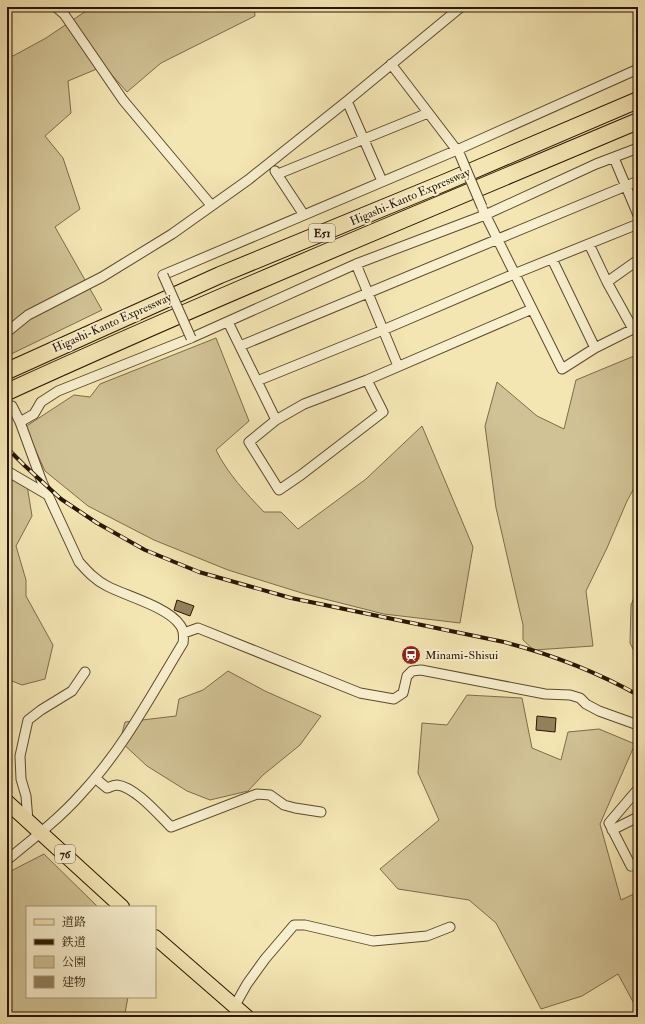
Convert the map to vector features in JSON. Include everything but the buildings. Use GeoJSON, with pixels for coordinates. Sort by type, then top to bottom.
{"type":"FeatureCollection","features":[{"type":"Feature","properties":{"kind":"highway","name":"Higashi-Kanto Expressway"},"geometry":{"type":"LineString","coordinates":[[7,371],[205,282],[638,100]]}},
{"type":"Feature","properties":{"kind":"highway","name":"Higashi-Kanto Expressway"},"geometry":{"type":"LineString","coordinates":[[9,399],[103,348],[638,121]]}},
{"type":"Feature","properties":{"kind":"main road","name":"76"},"geometry":{"type":"LineString","coordinates":[[7,802],[121,906]]}},
{"type":"Feature","properties":{"kind":"main road"},"geometry":{"type":"LineString","coordinates":[[156,938],[247,1017]]}},
{"type":"Feature","properties":{"kind":"street"},"geometry":{"type":"LineString","coordinates":[[56,7],[64,14],[124,100],[211,205]]}},
{"type":"Feature","properties":{"kind":"street"},"geometry":{"type":"LineString","coordinates":[[7,332],[28,315],[74,293],[166,238],[270,163],[461,7]]}},
{"type":"Feature","properties":{"kind":"street"},"geometry":{"type":"LineString","coordinates":[[391,64],[458,152],[483,211],[562,369],[595,348],[633,329],[606,282],[589,244]]}},
{"type":"Feature","properties":{"kind":"street"},"geometry":{"type":"LineString","coordinates":[[192,338],[163,275],[382,182],[458,152],[638,69]]}},
{"type":"Feature","properties":{"kind":"street"},"geometry":{"type":"LineString","coordinates":[[347,101],[382,182]]}},
{"type":"Feature","properties":{"kind":"street"},"geometry":{"type":"LineString","coordinates":[[278,174],[428,113]]}},
{"type":"Feature","properties":{"kind":"street"},"geometry":{"type":"LineString","coordinates":[[20,422],[34,414],[41,402],[58,391],[192,338],[356,264],[638,148]]}},
{"type":"Feature","properties":{"kind":"street"},"geometry":{"type":"LineString","coordinates":[[614,158],[638,215]]}},
{"type":"Feature","properties":{"kind":"street"},"geometry":{"type":"LineString","coordinates":[[270,163],[304,215]]}},
{"type":"Feature","properties":{"kind":"street"},"geometry":{"type":"LineString","coordinates":[[240,346],[638,181]]}},
{"type":"Feature","properties":{"kind":"street"},"geometry":{"type":"LineString","coordinates":[[257,381],[638,224]]}},
{"type":"Feature","properties":{"kind":"street"},"geometry":{"type":"LineString","coordinates":[[552,259],[595,348]]}},
{"type":"Feature","properties":{"kind":"street"},"geometry":{"type":"LineString","coordinates":[[606,282],[638,260]]}},
{"type":"Feature","properties":{"kind":"street"},"geometry":{"type":"LineString","coordinates":[[356,264],[398,366]]}},
{"type":"Feature","properties":{"kind":"street"},"geometry":{"type":"LineString","coordinates":[[367,380],[383,412],[301,475],[279,490],[249,442],[276,420],[304,404],[367,380],[532,309]]}},
{"type":"Feature","properties":{"kind":"street"},"geometry":{"type":"LineString","coordinates":[[228,322],[276,420]]}},
{"type":"Feature","properties":{"kind":"street"},"geometry":{"type":"LineString","coordinates":[[7,860],[41,832],[82,794],[95,778],[136,721],[183,642],[184,633],[181,625],[168,613],[105,586],[88,573],[79,562],[48,495],[20,422],[9,399]]}},
{"type":"Feature","properties":{"kind":"street"},"geometry":{"type":"LineString","coordinates":[[7,471],[48,495]]}},
{"type":"Feature","properties":{"kind":"street"},"geometry":{"type":"LineString","coordinates":[[184,633],[198,628],[360,694],[394,699],[403,693],[407,676],[412,671],[421,670],[545,694],[570,695],[580,698],[586,704],[599,711],[638,725]]}},
{"type":"Feature","properties":{"kind":"street"},"geometry":{"type":"LineString","coordinates":[[28,821],[26,796],[21,779],[20,756],[28,720],[72,691],[85,672]]}},
{"type":"Feature","properties":{"kind":"street"},"geometry":{"type":"LineString","coordinates":[[95,778],[107,788],[116,785],[133,792],[154,809],[170,828],[257,794],[270,795],[284,805],[321,812]]}},
{"type":"Feature","properties":{"kind":"street"},"geometry":{"type":"LineString","coordinates":[[638,790],[609,823],[631,866],[638,863]]}},
{"type":"Feature","properties":{"kind":"street"},"geometry":{"type":"LineString","coordinates":[[612,830],[638,817]]}},
{"type":"Feature","properties":{"kind":"street"},"geometry":{"type":"LineString","coordinates":[[234,1006],[247,984],[265,959],[294,925],[305,925],[373,941],[428,936],[450,927]]}},
{"type":"Feature","properties":{"kind":"green space"},"geometry":{"type":"Polygon","coordinates":[[[92,7],[254,7],[255,16],[161,63],[127,92],[104,66],[68,81],[71,113],[45,136],[63,158],[80,209],[55,227],[102,310],[7,356],[7,172],[10,170],[7,163],[7,53],[13,56],[46,38],[92,7]]]}},
{"type":"Feature","properties":{"kind":"green space"},"geometry":{"type":"Polygon","coordinates":[[[216,338],[249,421],[216,450],[231,475],[264,512],[281,512],[298,529],[366,479],[422,426],[473,547],[460,623],[384,614],[305,594],[228,570],[154,540],[88,506],[45,471],[25,427],[74,395],[90,397],[100,384],[216,338]]]}},
{"type":"Feature","properties":{"kind":"green space"},"geometry":{"type":"Polygon","coordinates":[[[638,344],[638,481],[627,501],[607,548],[586,591],[593,646],[534,650],[523,640],[523,625],[496,508],[485,426],[497,382],[537,416],[564,429],[576,380],[634,356],[638,344]]]}},
{"type":"Feature","properties":{"kind":"green space"},"geometry":{"type":"Polygon","coordinates":[[[7,463],[27,485],[32,516],[16,546],[26,580],[26,596],[53,645],[45,679],[22,685],[7,679],[7,463]]]}},
{"type":"Feature","properties":{"kind":"green space"},"geometry":{"type":"Polygon","coordinates":[[[638,588],[638,659],[630,643],[631,605],[638,588]]]}},
{"type":"Feature","properties":{"kind":"green space"},"geometry":{"type":"Polygon","coordinates":[[[228,671],[265,691],[321,716],[300,745],[263,775],[248,791],[210,800],[187,791],[147,766],[120,741],[125,722],[176,716],[179,699],[203,690],[228,671]]]}},
{"type":"Feature","properties":{"kind":"green space"},"geometry":{"type":"Polygon","coordinates":[[[467,695],[522,698],[532,748],[561,760],[568,732],[599,729],[635,744],[600,824],[621,900],[638,892],[638,1011],[618,974],[582,996],[541,1009],[496,923],[469,900],[398,889],[380,869],[439,820],[418,773],[422,723],[447,725],[467,695]]]}},
{"type":"Feature","properties":{"kind":"green space"},"geometry":{"type":"Polygon","coordinates":[[[44,854],[97,906],[26,906],[26,998],[128,998],[125,1013],[148,1017],[7,1017],[7,873],[44,854]]]}},
{"type":"Feature","properties":{"kind":"railway"},"geometry":{"type":"LineString","coordinates":[[7,448],[61,499],[97,523],[145,550],[199,572],[291,598],[504,642],[556,658],[590,671],[638,695]]}},
{"type":"Feature","properties":{"kind":"place","name":"Minami-Shisui"},"geometry":{"type":"Point","coordinates":[411,655]}}]}
